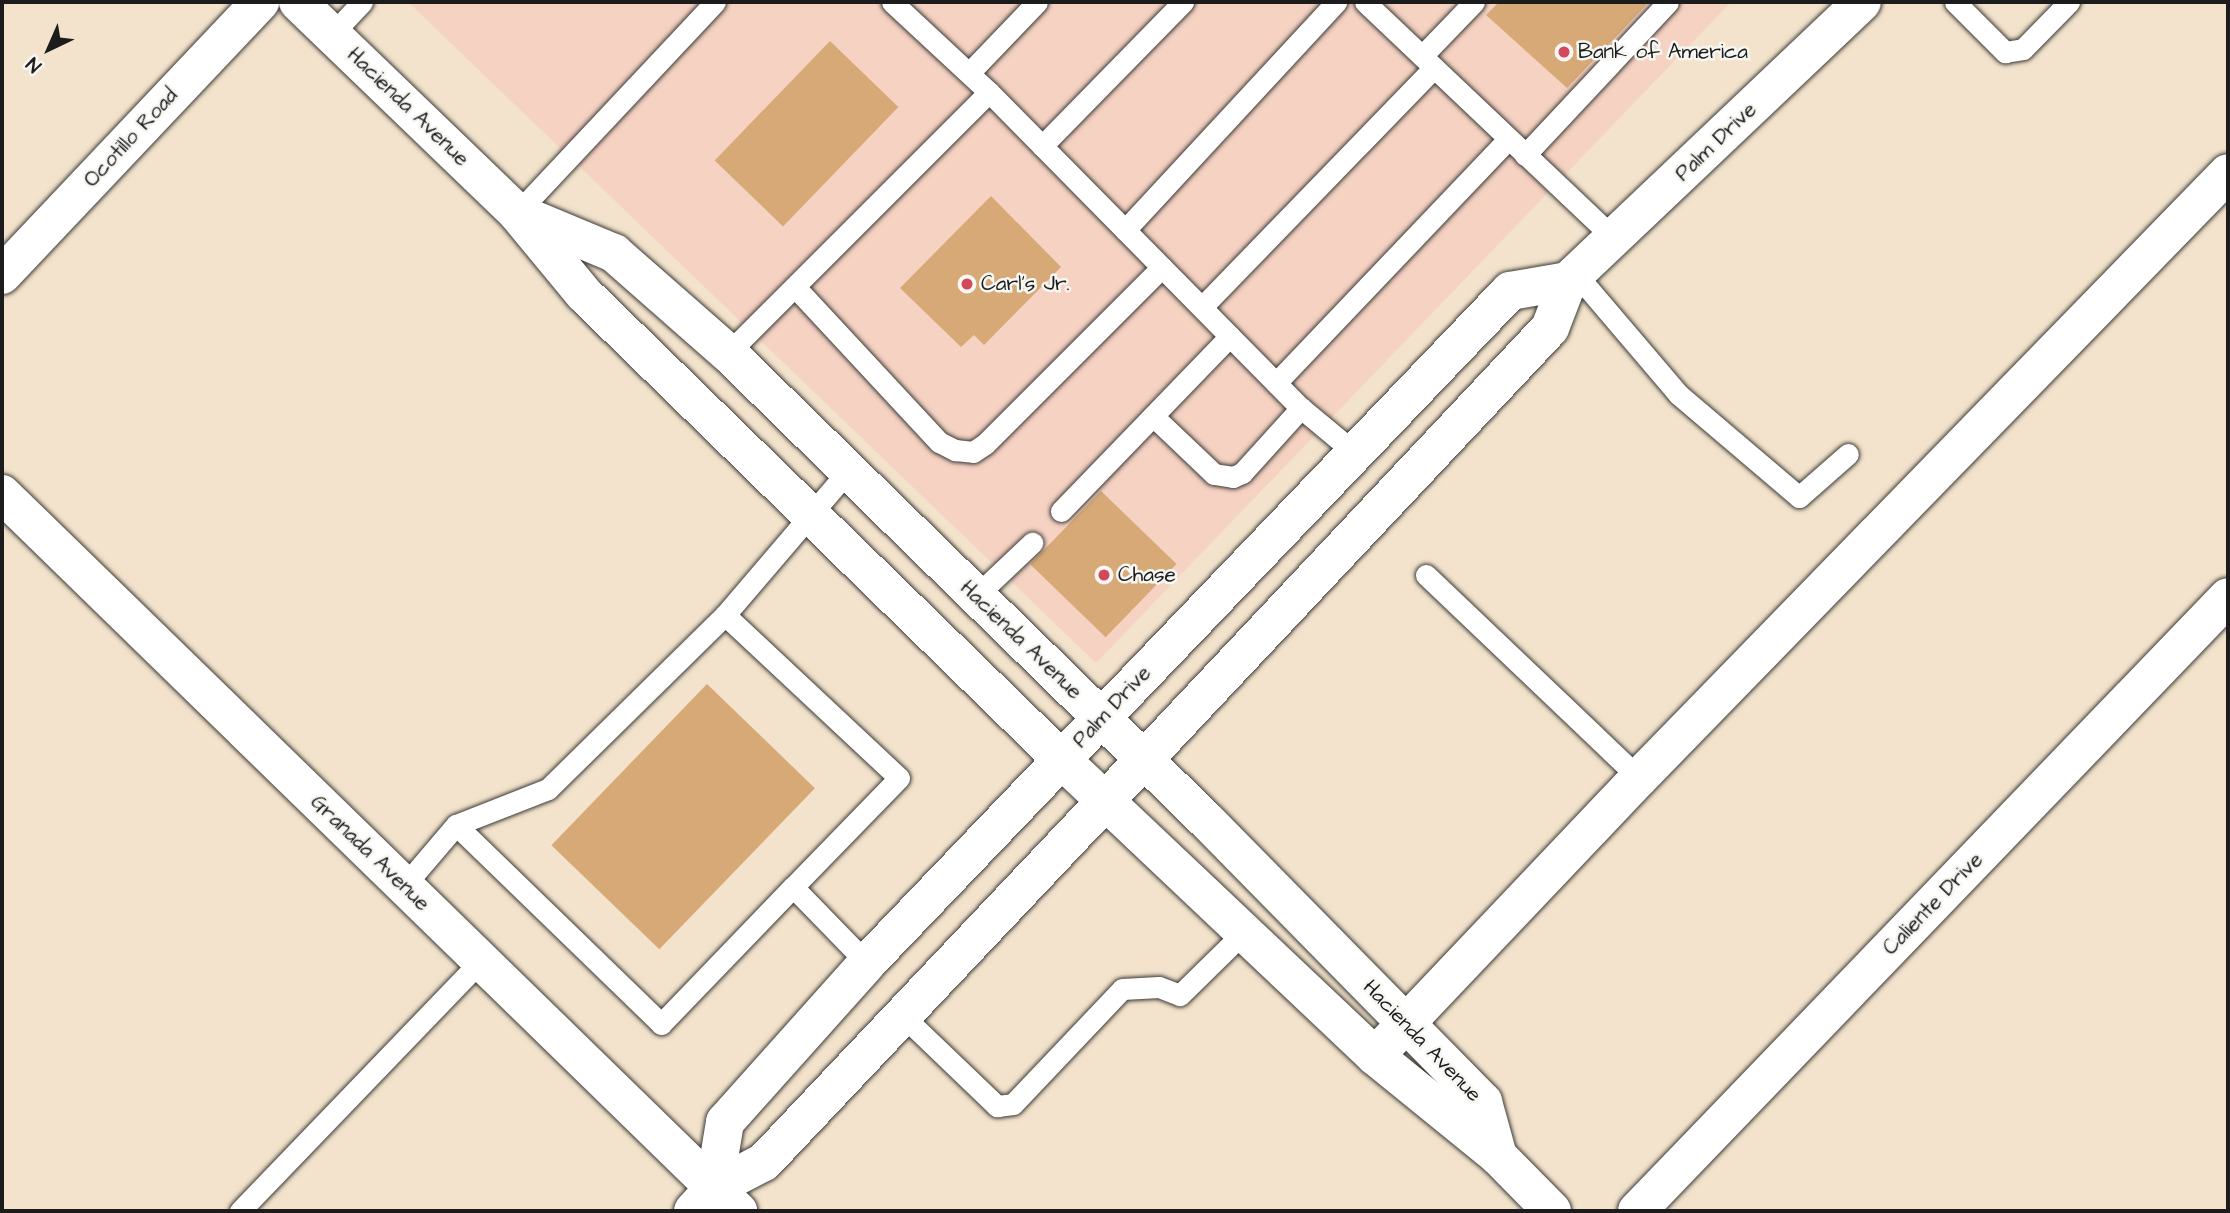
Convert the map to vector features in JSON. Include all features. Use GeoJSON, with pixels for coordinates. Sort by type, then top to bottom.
{"type":"FeatureCollection","features":[{"type":"Feature","properties":{"kind":"street","name":"Ocotillo Road"},"geometry":{"type":"LineString","coordinates":[[2,275],[260,2]]}},
{"type":"Feature","properties":{"kind":"street","name":"Hacienda Avenue"},"geometry":{"type":"LineString","coordinates":[[298,2],[517,213],[584,293],[1062,760],[1375,1056],[1498,1156],[1552,1211]]}},
{"type":"Feature","properties":{"kind":"street","name":"Palm Drive"},"geometry":{"type":"LineString","coordinates":[[715,1204],[764,1162],[1550,328],[1572,277],[1615,239],[1855,4]]}},
{"type":"Feature","properties":{"kind":"street"},"geometry":{"type":"LineString","coordinates":[[1375,1056],[1639,778],[2228,173]]}},
{"type":"Feature","properties":{"kind":"street","name":"Hacienda Avenue"},"geometry":{"type":"LineString","coordinates":[[517,213],[614,253],[728,353],[1144,760],[1483,1102],[1498,1156]]}},
{"type":"Feature","properties":{"kind":"street","name":"Palm Drive"},"geometry":{"type":"LineString","coordinates":[[715,1204],[725,1122],[867,963],[1510,291],[1572,277]]}},
{"type":"Feature","properties":{"kind":"street","name":"Granada Avenue"},"geometry":{"type":"LineString","coordinates":[[2,494],[481,961],[715,1204]]}},
{"type":"Feature","properties":{"kind":"street","name":"Caliente Drive"},"geometry":{"type":"LineString","coordinates":[[1637,1211],[2228,597]]}},
{"type":"Feature","properties":{"kind":"lane"},"geometry":{"type":"LineString","coordinates":[[332,34],[362,2]]}},
{"type":"Feature","properties":{"kind":"lane"},"geometry":{"type":"LineString","coordinates":[[517,213],[715,2]]}},
{"type":"Feature","properties":{"kind":"lane"},"geometry":{"type":"LineString","coordinates":[[892,2],[989,92],[1301,408],[1354,452]]}},
{"type":"Feature","properties":{"kind":"lane"},"geometry":{"type":"LineString","coordinates":[[969,73],[1037,2]]}},
{"type":"Feature","properties":{"kind":"lane"},"geometry":{"type":"LineString","coordinates":[[1042,146],[1183,2]]}},
{"type":"Feature","properties":{"kind":"lane"},"geometry":{"type":"LineString","coordinates":[[1125,230],[1336,2]]}},
{"type":"Feature","properties":{"kind":"lane"},"geometry":{"type":"LineString","coordinates":[[1365,2],[1615,239]]}},
{"type":"Feature","properties":{"kind":"lane"},"geometry":{"type":"LineString","coordinates":[[1202,307],[1428,62],[1474,2]]}},
{"type":"Feature","properties":{"kind":"lane"},"geometry":{"type":"LineString","coordinates":[[1525,155],[1668,2]]}},
{"type":"Feature","properties":{"kind":"lane"},"geometry":{"type":"LineString","coordinates":[[1955,2],[2005,52],[2023,49],[2069,2]]}},
{"type":"Feature","properties":{"kind":"lane"},"geometry":{"type":"LineString","coordinates":[[728,353],[989,92]]}},
{"type":"Feature","properties":{"kind":"lane"},"geometry":{"type":"LineString","coordinates":[[1276,383],[1508,139]]}},
{"type":"Feature","properties":{"kind":"lane"},"geometry":{"type":"LineString","coordinates":[[795,286],[939,442],[955,450],[973,452],[985,444],[1162,267]]}},
{"type":"Feature","properties":{"kind":"lane"},"geometry":{"type":"LineString","coordinates":[[1572,277],[1678,394],[1798,496],[1848,454]]}},
{"type":"Feature","properties":{"kind":"lane"},"geometry":{"type":"LineString","coordinates":[[1061,511],[1230,336]]}},
{"type":"Feature","properties":{"kind":"lane"},"geometry":{"type":"LineString","coordinates":[[1153,416],[1214,474],[1233,477],[1242,473],[1301,408]]}},
{"type":"Feature","properties":{"kind":"lane"},"geometry":{"type":"LineString","coordinates":[[404,886],[456,825],[548,789],[725,615],[848,471]]}},
{"type":"Feature","properties":{"kind":"lane"},"geometry":{"type":"LineString","coordinates":[[975,597],[1032,542]]}},
{"type":"Feature","properties":{"kind":"lane"},"geometry":{"type":"LineString","coordinates":[[1426,575],[1639,778]]}},
{"type":"Feature","properties":{"kind":"lane"},"geometry":{"type":"LineString","coordinates":[[456,825],[661,1024],[899,778],[725,615]]}},
{"type":"Feature","properties":{"kind":"lane"},"geometry":{"type":"LineString","coordinates":[[793,887],[867,963]]}},
{"type":"Feature","properties":{"kind":"lane"},"geometry":{"type":"LineString","coordinates":[[902,1015],[997,1107],[1013,1104],[1122,989],[1159,987],[1180,995],[1244,932]]}},
{"type":"Feature","properties":{"kind":"lane"},"geometry":{"type":"LineString","coordinates":[[240,1211],[481,961]]}},
{"type":"Feature","properties":{"kind":"shaded area"},"geometry":{"type":"Polygon","coordinates":[[[408,2],[1731,2],[1096,663],[408,2]]]}},
{"type":"Feature","properties":{"kind":"building","name":"Bank of America"},"geometry":{"type":"Polygon","coordinates":[[[1499,2],[1649,2],[1567,88],[1486,15],[1499,2]]]}},
{"type":"Feature","properties":{"kind":"building"},"geometry":{"type":"Polygon","coordinates":[[[830,41],[898,107],[783,226],[715,160],[830,41]]]}},
{"type":"Feature","properties":{"kind":"building"},"geometry":{"type":"Polygon","coordinates":[[[991,196],[1061,267],[984,345],[974,335],[961,347],[900,288],[991,196]]]}},
{"type":"Feature","properties":{"kind":"building"},"geometry":{"type":"Polygon","coordinates":[[[1101,491],[1177,564],[1106,637],[1030,564],[1101,491]]]}},
{"type":"Feature","properties":{"kind":"building"},"geometry":{"type":"Polygon","coordinates":[[[707,684],[815,788],[659,949],[551,845],[707,684]]]}},
{"type":"Feature","properties":{"kind":"place","name":"Bank of America"},"geometry":{"type":"Point","coordinates":[1564,52]}},
{"type":"Feature","properties":{"kind":"place","name":"Carl's Jr."},"geometry":{"type":"Point","coordinates":[967,284]}},
{"type":"Feature","properties":{"kind":"place","name":"Chase"},"geometry":{"type":"Point","coordinates":[1104,575]}}]}
